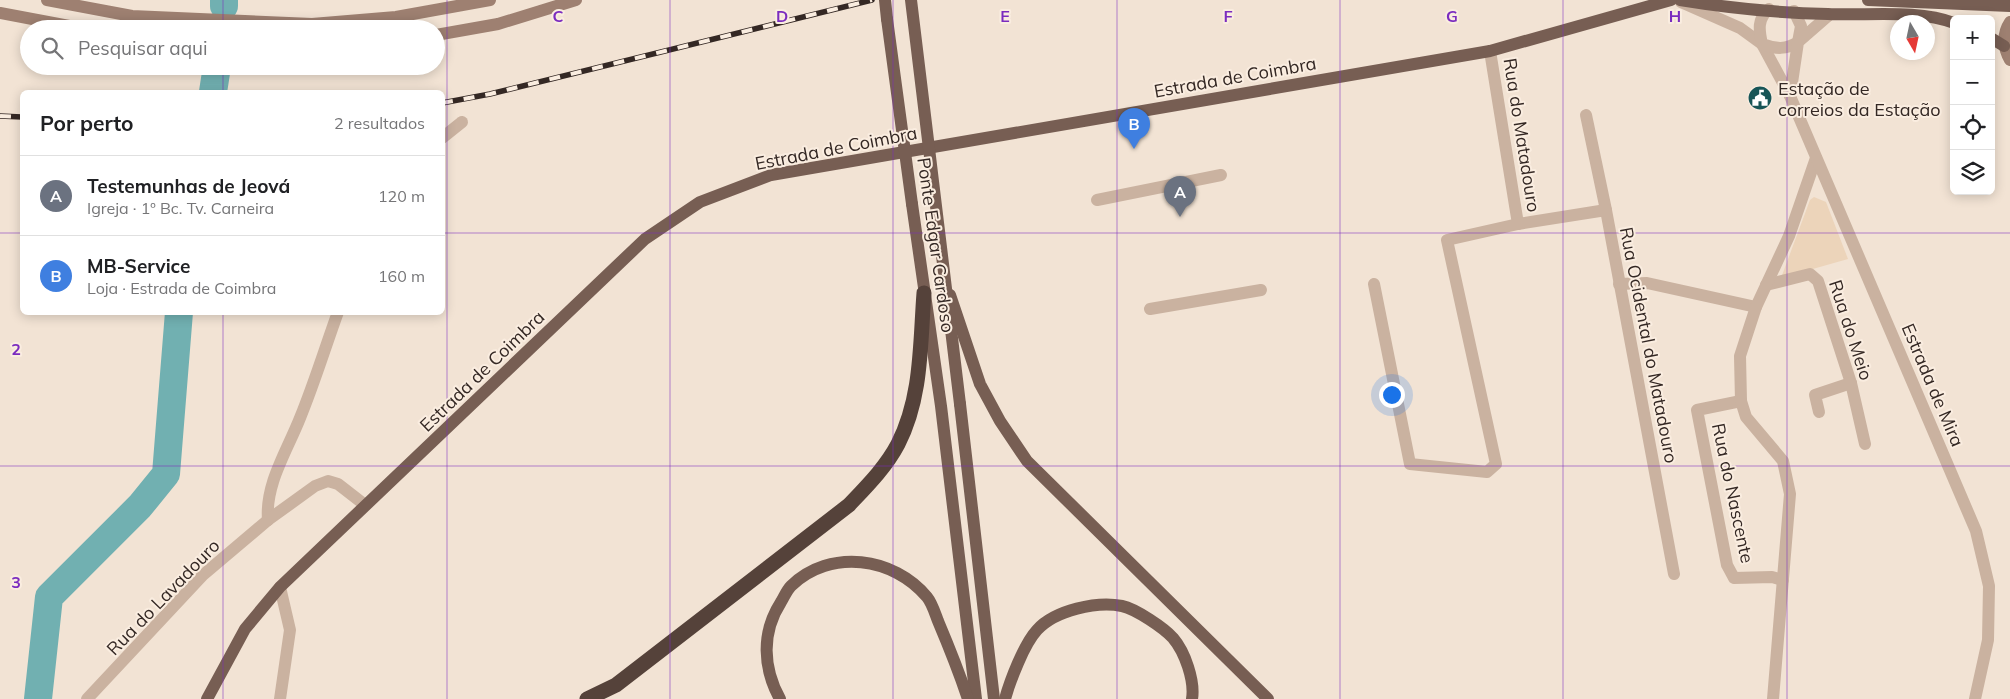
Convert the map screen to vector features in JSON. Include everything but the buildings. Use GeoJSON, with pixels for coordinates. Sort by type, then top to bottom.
{"type":"FeatureCollection","features":[{"type":"Feature","properties":{"kind":"highway"},"geometry":{"type":"LineString","coordinates":[[587,699],[616,685],[850,505],[873,479],[897,446],[910,418],[917,389],[924,293]]}},
{"type":"Feature","properties":{"kind":"main road"},"geometry":{"type":"LineString","coordinates":[[47,0],[132,16],[197,20]]}},
{"type":"Feature","properties":{"kind":"main road"},"geometry":{"type":"LineString","coordinates":[[377,20],[490,0]]}},
{"type":"Feature","properties":{"kind":"main road"},"geometry":{"type":"LineString","coordinates":[[445,33],[498,24],[576,0]]}},
{"type":"Feature","properties":{"kind":"main road","name":"Ponte Edgar Cardoso"},"geometry":{"type":"LineString","coordinates":[[885,0],[941,406],[976,699]]}},
{"type":"Feature","properties":{"kind":"main road","name":"Ponte Edgar Cardoso"},"geometry":{"type":"LineString","coordinates":[[911,0],[947,287],[994,699]]}},
{"type":"Feature","properties":{"kind":"main road","name":"Estrada de Coimbra"},"geometry":{"type":"LineString","coordinates":[[207,699],[246,629],[280,587],[645,239],[700,202],[771,175],[1490,52],[1671,0]]}},
{"type":"Feature","properties":{"kind":"main road"},"geometry":{"type":"LineString","coordinates":[[1678,0],[1733,8],[1828,14],[1923,16],[1950,22]]}},
{"type":"Feature","properties":{"kind":"main road"},"geometry":{"type":"LineString","coordinates":[[1769,9],[1781,0]]}},
{"type":"Feature","properties":{"kind":"main road"},"geometry":{"type":"LineString","coordinates":[[1787,0],[1794,11]]}},
{"type":"Feature","properties":{"kind":"main road"},"geometry":{"type":"LineString","coordinates":[[1868,0],[2010,6]]}},
{"type":"Feature","properties":{"kind":"main road"},"geometry":{"type":"LineString","coordinates":[[0,13],[37,20]]}},
{"type":"Feature","properties":{"kind":"main road"},"geometry":{"type":"LineString","coordinates":[[2010,22],[2004,37],[2004,46],[2010,60]]}},
{"type":"Feature","properties":{"kind":"main road"},"geometry":{"type":"LineString","coordinates":[[1995,40],[2004,46]]}},
{"type":"Feature","properties":{"kind":"main road"},"geometry":{"type":"LineString","coordinates":[[947,287],[980,384],[1000,421],[1027,461],[1268,699]]}},
{"type":"Feature","properties":{"kind":"main road"},"geometry":{"type":"LineString","coordinates":[[780,699],[771,683],[766,655],[767,632],[778,607],[791,586],[812,573],[833,564],[856,561],[881,565],[907,577],[928,598],[954,658],[968,699]]}},
{"type":"Feature","properties":{"kind":"main road"},"geometry":{"type":"LineString","coordinates":[[1006,699],[1010,677],[1037,630],[1061,614],[1091,605],[1123,606],[1150,620],[1174,638],[1188,666],[1192,699]]}},
{"type":"Feature","properties":{"kind":"street"},"geometry":{"type":"LineString","coordinates":[[1678,0],[1740,28],[1762,44],[1772,48],[1788,48],[1798,42],[1828,14]]}},
{"type":"Feature","properties":{"kind":"street"},"geometry":{"type":"LineString","coordinates":[[1762,44],[1760,19],[1769,9]]}},
{"type":"Feature","properties":{"kind":"street"},"geometry":{"type":"LineString","coordinates":[[1790,96],[1801,26],[1794,11]]}},
{"type":"Feature","properties":{"kind":"street","name":"Estrada de Mira"},"geometry":{"type":"LineString","coordinates":[[1762,44],[1790,96],[1976,531],[1989,586],[1988,640],[1975,699]]}},
{"type":"Feature","properties":{"kind":"street","name":"Rua do Matadouro"},"geometry":{"type":"LineString","coordinates":[[1490,52],[1518,224]]}},
{"type":"Feature","properties":{"kind":"street"},"geometry":{"type":"LineString","coordinates":[[1586,115],[1606,210]]}},
{"type":"Feature","properties":{"kind":"street"},"geometry":{"type":"LineString","coordinates":[[445,136],[462,122]]}},
{"type":"Feature","properties":{"kind":"street"},"geometry":{"type":"LineString","coordinates":[[1773,699],[1790,494],[1782,460],[1746,417],[1741,401],[1740,356],[1756,307],[1789,236],[1816,158]]}},
{"type":"Feature","properties":{"kind":"street"},"geometry":{"type":"LineString","coordinates":[[1097,200],[1221,175]]}},
{"type":"Feature","properties":{"kind":"street","name":"Rua Ocidental do Matadouro"},"geometry":{"type":"LineString","coordinates":[[1374,284],[1410,464],[1487,472],[1496,464],[1448,240],[1518,224],[1606,210],[1674,574]]}},
{"type":"Feature","properties":{"kind":"street","name":"Rua do Meio"},"geometry":{"type":"LineString","coordinates":[[1766,285],[1810,274],[1818,281],[1851,383],[1865,444]]}},
{"type":"Feature","properties":{"kind":"street"},"geometry":{"type":"LineString","coordinates":[[1619,284],[1646,284],[1756,307]]}},
{"type":"Feature","properties":{"kind":"street"},"geometry":{"type":"LineString","coordinates":[[1150,309],[1261,290]]}},
{"type":"Feature","properties":{"kind":"street"},"geometry":{"type":"LineString","coordinates":[[268,520],[266,503],[277,470],[300,418],[337,315]]}},
{"type":"Feature","properties":{"kind":"street"},"geometry":{"type":"LineString","coordinates":[[1818,412],[1814,394],[1851,383]]}},
{"type":"Feature","properties":{"kind":"street","name":"Rua do Nascente"},"geometry":{"type":"LineString","coordinates":[[1741,401],[1697,410],[1727,565],[1734,578],[1758,577],[1783,580]]}},
{"type":"Feature","properties":{"kind":"street","name":"Rua do Lavadouro"},"geometry":{"type":"LineString","coordinates":[[87,699],[203,575],[268,520],[314,486],[328,481],[346,489],[365,505]]}},
{"type":"Feature","properties":{"kind":"street"},"geometry":{"type":"LineString","coordinates":[[280,587],[290,630],[280,699]]}},
{"type":"Feature","properties":{"kind":"shaded area"},"geometry":{"type":"Polygon","coordinates":[[[1814,197],[1826,202],[1848,259],[1781,278],[1810,200],[1814,197]]]}},
{"type":"Feature","properties":{"kind":"waterway"},"geometry":{"type":"LineString","coordinates":[[224,0],[224,6]]}},
{"type":"Feature","properties":{"kind":"waterway"},"geometry":{"type":"LineString","coordinates":[[213,90],[216,75]]}},
{"type":"Feature","properties":{"kind":"waterway"},"geometry":{"type":"LineString","coordinates":[[38,699],[49,597],[140,506],[166,474],[179,315]]}},
{"type":"Feature","properties":{"kind":"railway"},"geometry":{"type":"LineString","coordinates":[[445,102],[490,94],[872,0]]}},
{"type":"Feature","properties":{"kind":"railway"},"geometry":{"type":"LineString","coordinates":[[0,116],[20,117]]}},
{"type":"Feature","properties":{"kind":"place","name":"Estação de correios da Estação"},"geometry":{"type":"Point","coordinates":[1760,98]}},
{"type":"Feature","properties":{"kind":"place","name":"MB-Service"},"geometry":{"type":"Point","coordinates":[1134,149]}},
{"type":"Feature","properties":{"kind":"place","name":"Testemunhas de Jeová"},"geometry":{"type":"Point","coordinates":[1180,217]}}]}
